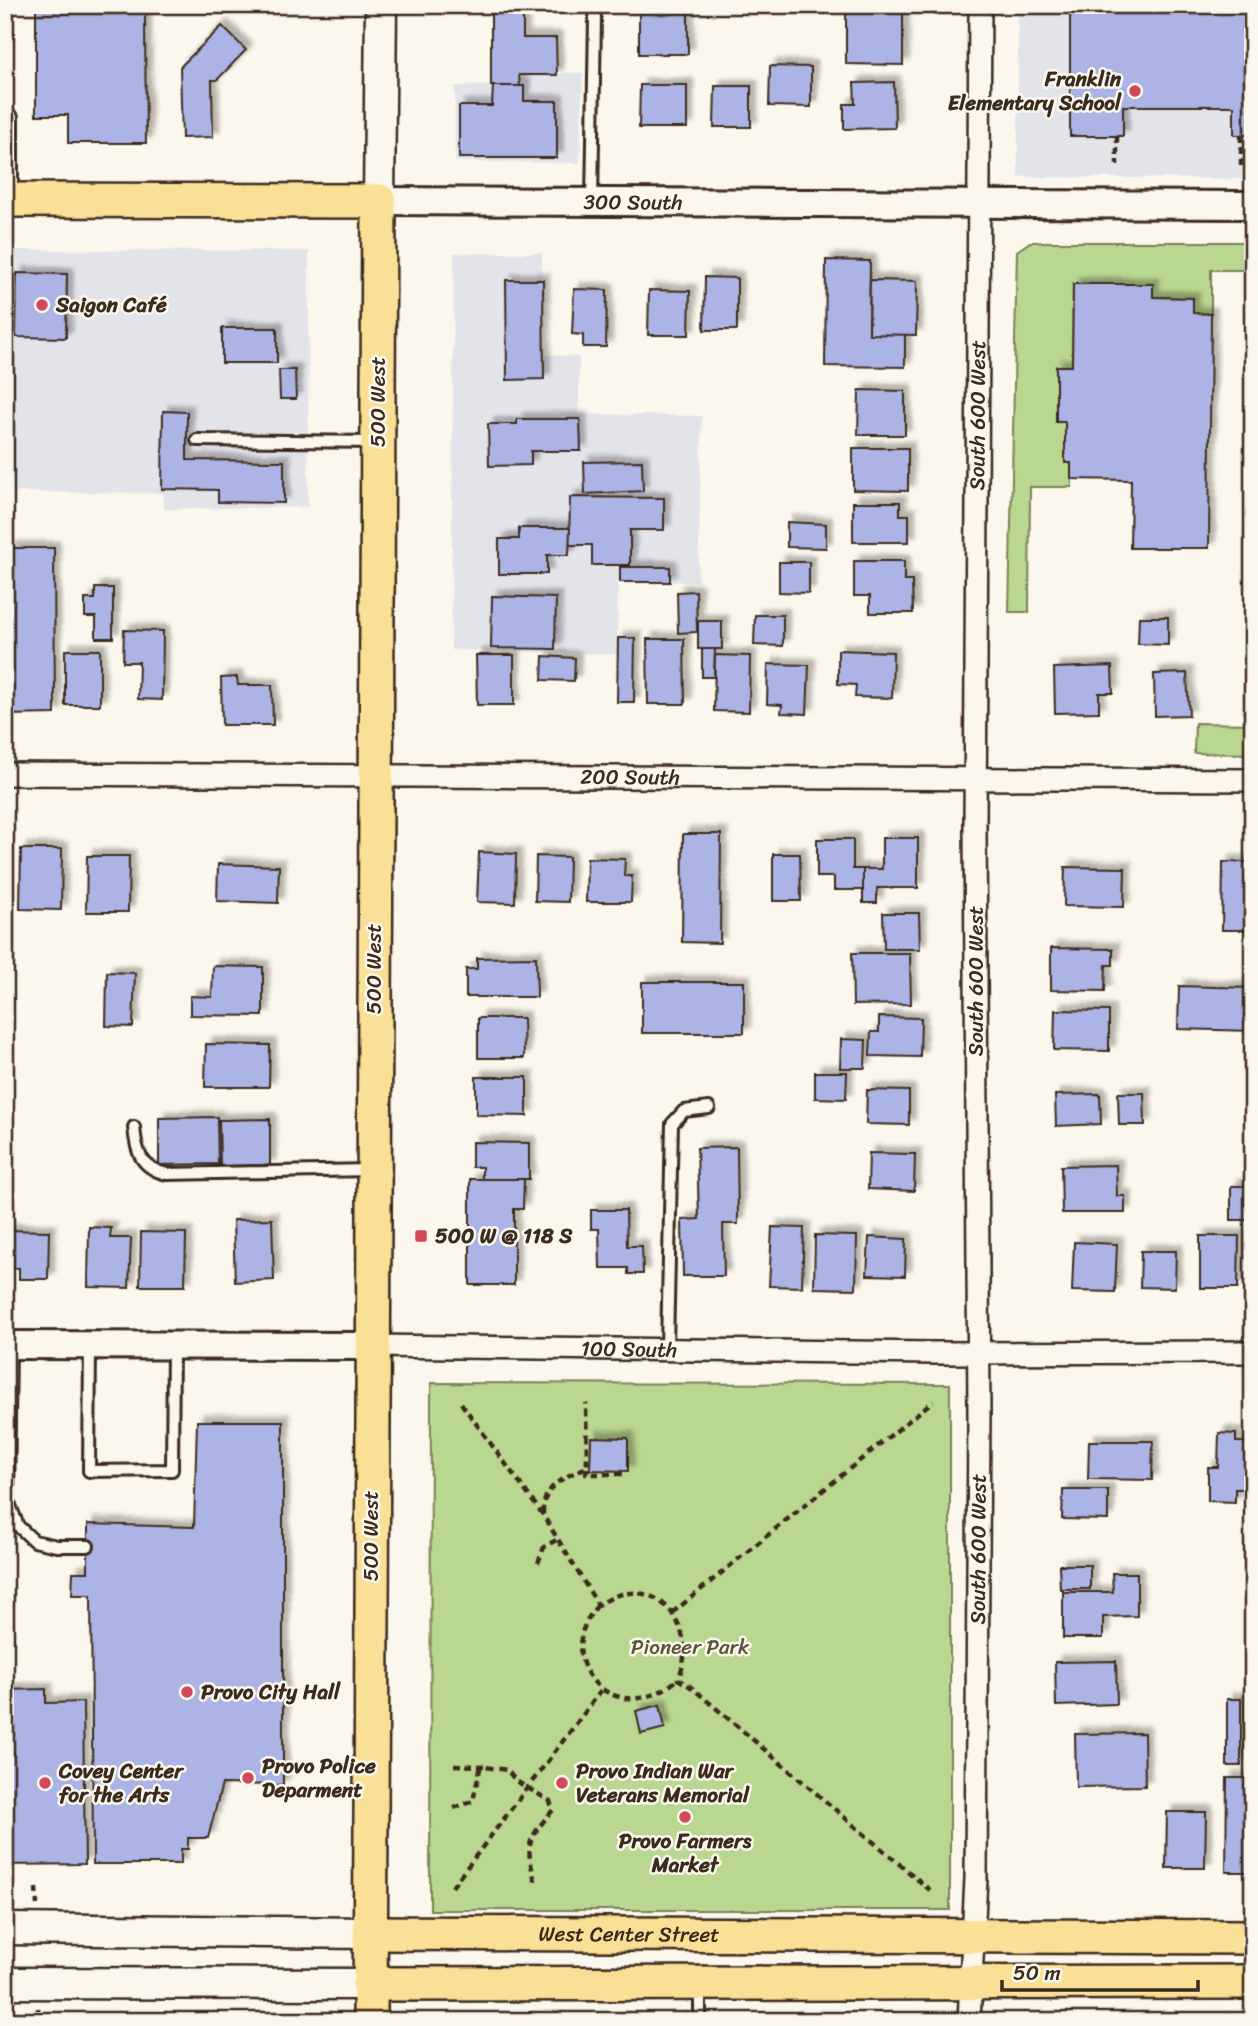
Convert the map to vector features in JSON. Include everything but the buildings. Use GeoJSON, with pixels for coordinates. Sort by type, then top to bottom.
{"type":"FeatureCollection","features":[{"type":"Feature","properties":{"kind":"main road","name":"500 West"},"geometry":{"type":"LineString","coordinates":[[370,2021],[381,5]]}},
{"type":"Feature","properties":{"kind":"main road","name":"300 South"},"geometry":{"type":"LineString","coordinates":[[8,202],[379,201]]}},
{"type":"Feature","properties":{"kind":"main road","name":"West Center Street"},"geometry":{"type":"LineString","coordinates":[[5,1929],[370,1933],[971,1959],[1253,1982]]}},
{"type":"Feature","properties":{"kind":"main road","name":"West Center Street"},"geometry":{"type":"LineString","coordinates":[[5,1983],[700,1985],[971,1959],[1253,1937]]}},
{"type":"Feature","properties":{"kind":"street","name":"South 600 West"},"geometry":{"type":"LineString","coordinates":[[970,2021],[976,1878],[979,1352],[976,778],[980,5]]}},
{"type":"Feature","properties":{"kind":"street","name":"300 South"},"geometry":{"type":"LineString","coordinates":[[379,201],[1253,205]]}},
{"type":"Feature","properties":{"kind":"street","name":"200 South"},"geometry":{"type":"LineString","coordinates":[[5,774],[1253,780]]}},
{"type":"Feature","properties":{"kind":"street","name":"100 South"},"geometry":{"type":"LineString","coordinates":[[7,1345],[1253,1352]]}},
{"type":"Feature","properties":{"kind":"lane"},"geometry":{"type":"LineString","coordinates":[[592,202],[595,17]]}},
{"type":"Feature","properties":{"kind":"lane"},"geometry":{"type":"LineString","coordinates":[[5,117],[12,117],[8,202]]}},
{"type":"Feature","properties":{"kind":"lane"},"geometry":{"type":"LineString","coordinates":[[197,440],[378,442]]}},
{"type":"Feature","properties":{"kind":"lane"},"geometry":{"type":"LineString","coordinates":[[667,1347],[672,1124],[684,1111],[709,1108]]}},
{"type":"Feature","properties":{"kind":"lane"},"geometry":{"type":"LineString","coordinates":[[134,1127],[140,1158],[150,1169],[167,1174],[373,1170]]}},
{"type":"Feature","properties":{"kind":"lane"},"geometry":{"type":"LineString","coordinates":[[7,1345],[8,1500],[18,1526],[34,1541],[57,1546],[88,1546]]}},
{"type":"Feature","properties":{"kind":"lane"},"geometry":{"type":"LineString","coordinates":[[90,1346],[89,1471],[172,1471],[173,1346]]}},
{"type":"Feature","properties":{"kind":"lane"},"geometry":{"type":"LineString","coordinates":[[700,1985],[700,2021]]}},
{"type":"Feature","properties":{"kind":"path"},"geometry":{"type":"LineString","coordinates":[[1241,135],[1241,166]]}},
{"type":"Feature","properties":{"kind":"path"},"geometry":{"type":"LineString","coordinates":[[1117,136],[1117,165]]}},
{"type":"Feature","properties":{"kind":"path"},"geometry":{"type":"LineString","coordinates":[[672,1613],[933,1401]]}},
{"type":"Feature","properties":{"kind":"path"},"geometry":{"type":"LineString","coordinates":[[461,1403],[543,1515],[598,1605]]}},
{"type":"Feature","properties":{"kind":"path"},"geometry":{"type":"LineString","coordinates":[[586,1403],[586,1474],[625,1474]]}},
{"type":"Feature","properties":{"kind":"path"},"geometry":{"type":"LineString","coordinates":[[543,1515],[544,1498],[548,1490],[587,1467]]}},
{"type":"Feature","properties":{"kind":"path"},"geometry":{"type":"LineString","coordinates":[[538,1563],[544,1547],[558,1539]]}},
{"type":"Feature","properties":{"kind":"path"},"geometry":{"type":"LineString","coordinates":[[617,1595],[647,1595],[665,1605],[672,1613],[681,1624],[686,1651],[684,1665],[677,1679],[660,1692],[638,1699],[616,1699],[601,1690],[589,1677],[581,1650],[585,1623],[598,1605],[617,1595]]}},
{"type":"Feature","properties":{"kind":"path"},"geometry":{"type":"LineString","coordinates":[[677,1679],[691,1687],[930,1890]]}},
{"type":"Feature","properties":{"kind":"path"},"geometry":{"type":"LineString","coordinates":[[452,1887],[601,1690]]}},
{"type":"Feature","properties":{"kind":"path"},"geometry":{"type":"LineString","coordinates":[[454,1765],[507,1770],[527,1789],[550,1801],[553,1810],[535,1829],[530,1839],[530,1865],[536,1885]]}},
{"type":"Feature","properties":{"kind":"path"},"geometry":{"type":"LineString","coordinates":[[454,1808],[461,1808],[472,1801],[480,1769],[485,1767]]}},
{"type":"Feature","properties":{"kind":"shaded area","name":"Franklin Elementary School"},"geometry":{"type":"Polygon","coordinates":[[[1018,5],[1253,5],[1253,179],[1018,177],[1018,5]]]}},
{"type":"Feature","properties":{"kind":"shaded area"},"geometry":{"type":"Polygon","coordinates":[[[517,73],[583,73],[580,163],[455,162],[455,86],[516,85],[517,73]]]}},
{"type":"Feature","properties":{"kind":"shaded area"},"geometry":{"type":"Polygon","coordinates":[[[5,250],[309,251],[308,507],[164,509],[163,493],[5,492],[5,250]]]}},
{"type":"Feature","properties":{"kind":"shaded area"},"geometry":{"type":"Polygon","coordinates":[[[454,253],[542,253],[542,354],[579,357],[579,414],[702,416],[698,582],[618,581],[617,654],[451,650],[454,253]]]}},
{"type":"Feature","properties":{"kind":"green space"},"geometry":{"type":"Polygon","coordinates":[[[1030,242],[1253,242],[1253,270],[1211,270],[1211,314],[1193,313],[1192,298],[1153,297],[1153,284],[1073,284],[1072,366],[1056,422],[1065,422],[1065,463],[1071,463],[1072,487],[1030,487],[1029,612],[1009,612],[1017,251],[1030,242]]]}},
{"type":"Feature","properties":{"kind":"green space"},"geometry":{"type":"Polygon","coordinates":[[[1195,723],[1253,724],[1253,754],[1194,753],[1195,723]]]}},
{"type":"Feature","properties":{"kind":"green space","name":"Pioneer Park"},"geometry":{"type":"Polygon","coordinates":[[[431,1383],[950,1384],[950,1910],[430,1910],[431,1383]]]}},
{"type":"Feature","properties":{"kind":"place","name":"Franklin Elementary School"},"geometry":{"type":"Point","coordinates":[1135,91]}},
{"type":"Feature","properties":{"kind":"place","name":"Saigon Café"},"geometry":{"type":"Point","coordinates":[42,305]}},
{"type":"Feature","properties":{"kind":"place","name":"500 W @ 118 S"},"geometry":{"type":"Point","coordinates":[421,1236]}},
{"type":"Feature","properties":{"kind":"place","name":"Provo City Hall"},"geometry":{"type":"Point","coordinates":[187,1692]}},
{"type":"Feature","properties":{"kind":"place","name":"Provo Police Deparment"},"geometry":{"type":"Point","coordinates":[248,1778]}},
{"type":"Feature","properties":{"kind":"place","name":"Covey Center for the Arts"},"geometry":{"type":"Point","coordinates":[45,1783]}},
{"type":"Feature","properties":{"kind":"place","name":"Provo Indian War Veterans Memorial"},"geometry":{"type":"Point","coordinates":[562,1783]}},
{"type":"Feature","properties":{"kind":"place","name":"Provo Farmers Market"},"geometry":{"type":"Point","coordinates":[685,1817]}}]}
